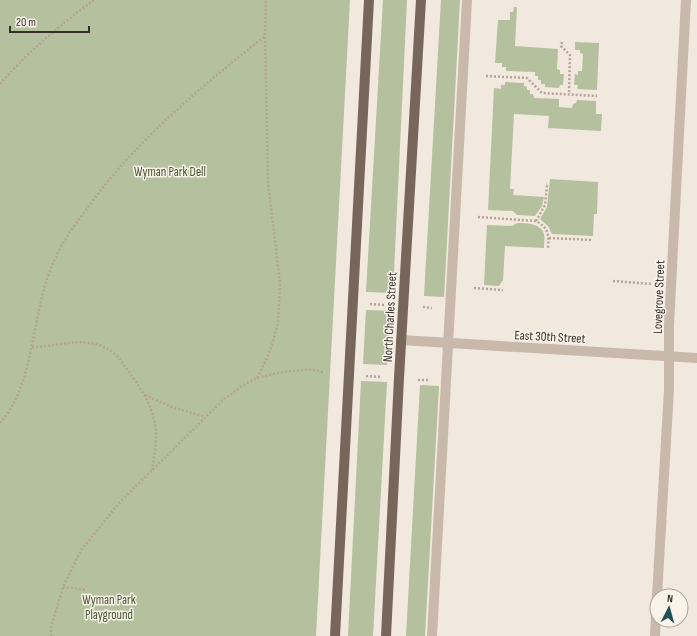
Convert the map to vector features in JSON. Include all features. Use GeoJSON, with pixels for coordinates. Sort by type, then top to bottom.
{"type":"FeatureCollection","features":[{"type":"Feature","properties":{"kind":"main road"},"geometry":{"type":"LineString","coordinates":[[334,636],[369,0]]}},
{"type":"Feature","properties":{"kind":"main road","name":"North Charles Street"},"geometry":{"type":"LineString","coordinates":[[386,636],[401,340],[421,0]]}},
{"type":"Feature","properties":{"kind":"street"},"geometry":{"type":"LineString","coordinates":[[432,636],[467,0]]}},
{"type":"Feature","properties":{"kind":"street","name":"Lovegrove Street"},"geometry":{"type":"LineString","coordinates":[[657,588],[669,389],[669,325],[686,0]]}},
{"type":"Feature","properties":{"kind":"street","name":"East 30th Street"},"geometry":{"type":"LineString","coordinates":[[401,340],[697,358]]}},
{"type":"Feature","properties":{"kind":"path"},"geometry":{"type":"LineString","coordinates":[[0,84],[38,46],[72,16],[94,0]]}},
{"type":"Feature","properties":{"kind":"path"},"geometry":{"type":"LineString","coordinates":[[256,378],[269,354],[278,324],[280,284],[268,182],[265,36],[266,0]]}},
{"type":"Feature","properties":{"kind":"path"},"geometry":{"type":"LineString","coordinates":[[0,422],[11,408],[19,392],[32,347],[40,305],[53,263],[60,247],[94,198],[122,164],[143,142],[216,75],[265,36]]}},
{"type":"Feature","properties":{"kind":"path"},"geometry":{"type":"LineString","coordinates":[[562,42],[561,46],[570,55],[569,94]]}},
{"type":"Feature","properties":{"kind":"path"},"geometry":{"type":"LineString","coordinates":[[486,76],[527,78],[542,93],[596,96]]}},
{"type":"Feature","properties":{"kind":"path"},"geometry":{"type":"LineString","coordinates":[[536,221],[545,205],[546,184]]}},
{"type":"Feature","properties":{"kind":"path"},"geometry":{"type":"LineString","coordinates":[[478,217],[536,221],[541,224],[548,233],[548,248]]}},
{"type":"Feature","properties":{"kind":"path"},"geometry":{"type":"LineString","coordinates":[[549,238],[593,240]]}},
{"type":"Feature","properties":{"kind":"path"},"geometry":{"type":"LineString","coordinates":[[613,281],[632,282]]}},
{"type":"Feature","properties":{"kind":"path"},"geometry":{"type":"LineString","coordinates":[[474,288],[503,290]]}},
{"type":"Feature","properties":{"kind":"path"},"geometry":{"type":"LineString","coordinates":[[365,304],[392,306]]}},
{"type":"Feature","properties":{"kind":"path"},"geometry":{"type":"LineString","coordinates":[[32,347],[79,342],[91,343],[104,347],[116,355],[133,376],[145,395],[155,425],[156,440],[152,470]]}},
{"type":"Feature","properties":{"kind":"path"},"geometry":{"type":"LineString","coordinates":[[50,636],[51,627],[63,587],[81,550],[120,502],[205,417],[224,399],[256,378],[284,372],[306,370],[319,370],[324,374]]}},
{"type":"Feature","properties":{"kind":"path"},"geometry":{"type":"LineString","coordinates":[[362,376],[388,378]]}},
{"type":"Feature","properties":{"kind":"path"},"geometry":{"type":"LineString","coordinates":[[145,395],[172,407],[205,417]]}},
{"type":"Feature","properties":{"kind":"path"},"geometry":{"type":"LineString","coordinates":[[63,587],[86,590]]}},
{"type":"Feature","properties":{"kind":"green space","name":"Wyman Park Dell"},"geometry":{"type":"Polygon","coordinates":[[[0,0],[350,0],[316,636],[0,636],[0,0]]]}},
{"type":"Feature","properties":{"kind":"green space"},"geometry":{"type":"Polygon","coordinates":[[[383,0],[407,0],[393,293],[366,292],[383,0]]]}},
{"type":"Feature","properties":{"kind":"green space"},"geometry":{"type":"Polygon","coordinates":[[[441,0],[460,0],[444,297],[424,296],[441,0]]]}},
{"type":"Feature","properties":{"kind":"green space"},"geometry":{"type":"Polygon","coordinates":[[[514,7],[517,7],[515,46],[558,49],[557,69],[560,70],[560,74],[564,74],[563,85],[560,85],[559,88],[545,87],[545,84],[541,84],[541,80],[538,80],[538,76],[535,76],[535,72],[506,71],[506,67],[502,67],[502,63],[495,63],[498,20],[510,20],[510,12],[513,12],[514,7]]]}},
{"type":"Feature","properties":{"kind":"green space"},"geometry":{"type":"Polygon","coordinates":[[[575,42],[599,43],[597,90],[577,89],[578,85],[574,85],[575,74],[578,75],[578,71],[582,71],[583,54],[580,53],[580,50],[575,50],[575,42]]]}},
{"type":"Feature","properties":{"kind":"green space"},"geometry":{"type":"Polygon","coordinates":[[[505,82],[524,83],[524,86],[527,87],[527,90],[530,90],[530,94],[533,94],[534,98],[559,99],[559,107],[572,108],[573,104],[576,103],[577,100],[596,101],[596,114],[602,114],[601,131],[548,128],[549,116],[514,114],[510,189],[514,189],[513,195],[544,197],[542,206],[535,216],[517,215],[513,211],[488,210],[494,88],[501,89],[501,85],[505,85],[505,82]]]}},
{"type":"Feature","properties":{"kind":"green space"},"geometry":{"type":"Polygon","coordinates":[[[550,179],[598,182],[597,214],[594,214],[593,236],[552,234],[548,226],[540,219],[547,207],[550,179]]]}},
{"type":"Feature","properties":{"kind":"green space"},"geometry":{"type":"Polygon","coordinates":[[[517,223],[532,224],[540,228],[544,234],[544,248],[505,246],[503,280],[499,286],[484,285],[487,225],[512,226],[517,223]]]}},
{"type":"Feature","properties":{"kind":"green space"},"geometry":{"type":"Polygon","coordinates":[[[366,310],[390,311],[387,365],[363,364],[366,310]]]}},
{"type":"Feature","properties":{"kind":"green space"},"geometry":{"type":"Polygon","coordinates":[[[361,381],[387,382],[373,636],[348,636],[361,381]]]}},
{"type":"Feature","properties":{"kind":"green space"},"geometry":{"type":"Polygon","coordinates":[[[420,385],[439,386],[425,636],[406,636],[420,385]]]}},
{"type":"Feature","properties":{"kind":"park label","name":"Wyman Park Playground"},"geometry":{"type":"Point","coordinates":[109,606]}}]}
